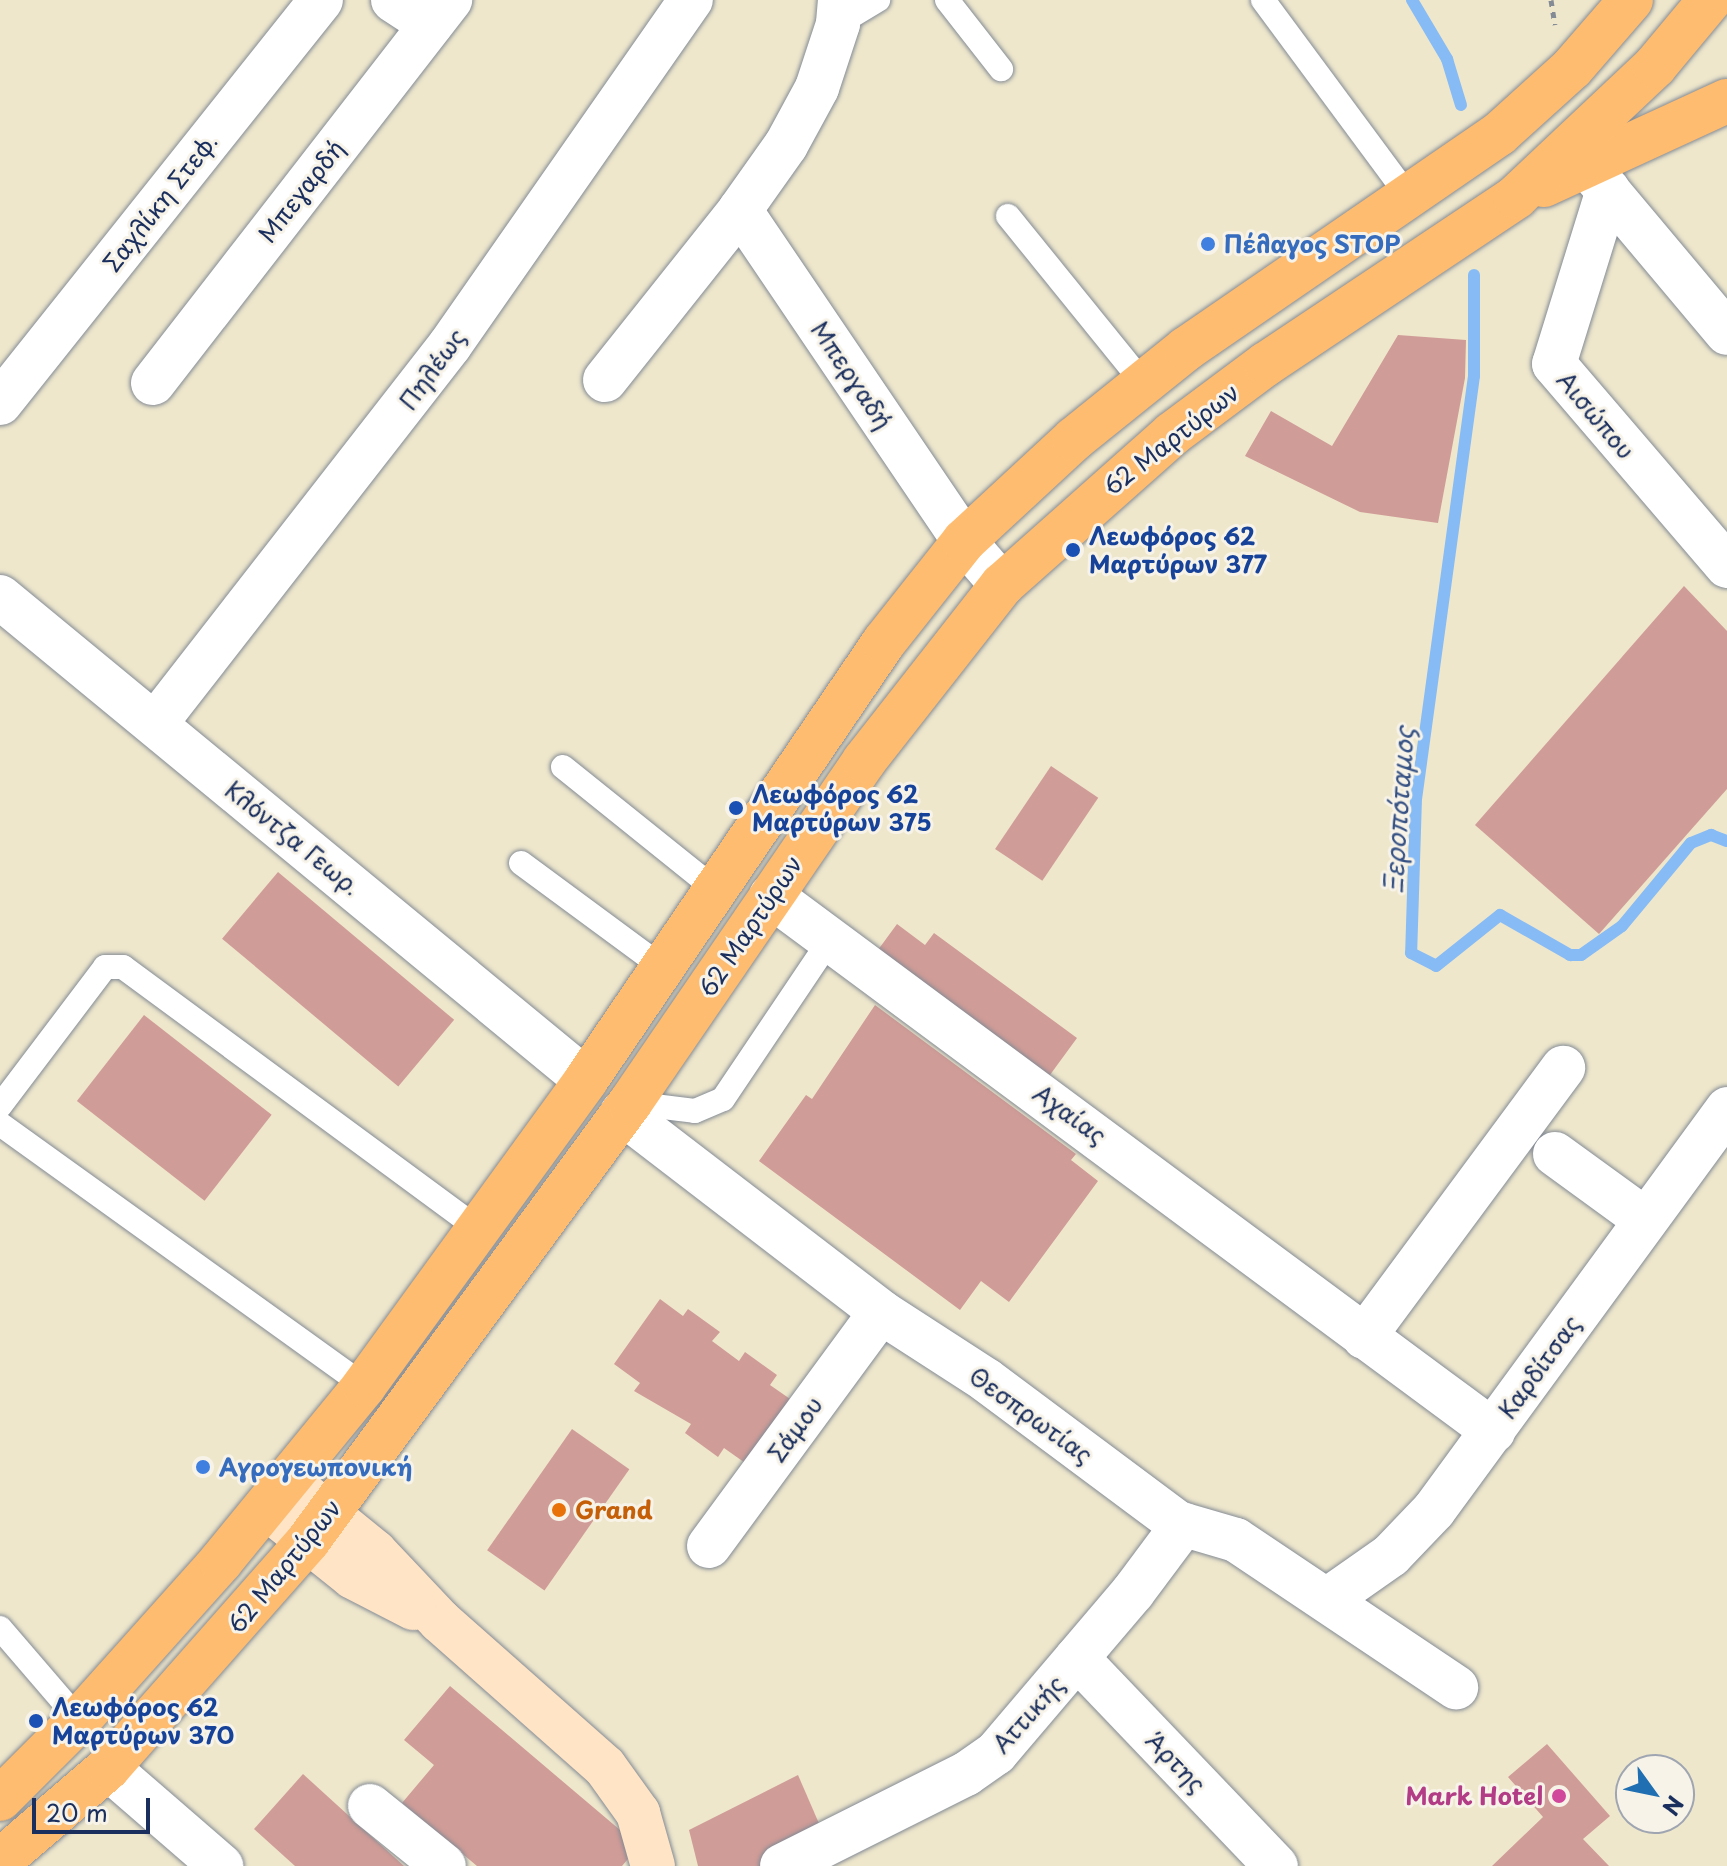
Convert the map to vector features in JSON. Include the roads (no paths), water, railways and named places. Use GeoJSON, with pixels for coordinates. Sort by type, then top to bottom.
{"type":"FeatureCollection","features":[{"type":"Feature","properties":{"kind":"main road","name":"62 Μαρτύρων"},"geometry":{"type":"LineString","coordinates":[[0,1799],[79,1720],[278,1495],[364,1386],[586,1080],[884,642],[964,541],[1143,383],[1409,197],[1536,102],[1631,0]]}},
{"type":"Feature","properties":{"kind":"main road","name":"62 Μαρτύρων"},"geometry":{"type":"LineString","coordinates":[[0,1861],[108,1768],[318,1527],[626,1108],[864,761],[1002,585],[1172,434],[1266,364],[1516,197],[1655,66],[1710,0]]}},
{"type":"Feature","properties":{"kind":"main road"},"geometry":{"type":"LineString","coordinates":[[1516,197],[1598,178],[1727,101]]}},
{"type":"Feature","properties":{"kind":"main road"},"geometry":{"type":"LineString","coordinates":[[278,1495],[318,1527],[375,1552],[440,1621],[622,1784],[638,1813],[653,1866]]}},
{"type":"Feature","properties":{"kind":"street","name":"Σαχλίκη Στεφ."},"geometry":{"type":"LineString","coordinates":[[0,403],[321,0]]}},
{"type":"Feature","properties":{"kind":"street"},"geometry":{"type":"LineString","coordinates":[[393,0],[440,13]]}},
{"type":"Feature","properties":{"kind":"street","name":"Πηλέως"},"geometry":{"type":"LineString","coordinates":[[155,724],[450,345],[691,0]]}},
{"type":"Feature","properties":{"kind":"street"},"geometry":{"type":"LineString","coordinates":[[605,380],[740,210],[786,145],[817,88],[839,12]]}},
{"type":"Feature","properties":{"kind":"street","name":"Μπεγαρδή"},"geometry":{"type":"LineString","coordinates":[[153,383],[440,13]]}},
{"type":"Feature","properties":{"kind":"street"},"geometry":{"type":"LineString","coordinates":[[1598,178],[1727,333]]}},
{"type":"Feature","properties":{"kind":"street","name":"Αισώπου"},"geometry":{"type":"LineString","coordinates":[[1598,178],[1554,364],[1727,567],[1727,588]]}},
{"type":"Feature","properties":{"kind":"street","name":"Μπεργαδή"},"geometry":{"type":"LineString","coordinates":[[740,210],[964,541],[1002,585]]}},
{"type":"Feature","properties":{"kind":"street","name":"Κλόντζα Γεωρ."},"geometry":{"type":"LineString","coordinates":[[0,597],[586,1080]]}},
{"type":"Feature","properties":{"kind":"street","name":"Αχαίας"},"geometry":{"type":"LineString","coordinates":[[771,896],[1493,1431]]}},
{"type":"Feature","properties":{"kind":"street"},"geometry":{"type":"LineString","coordinates":[[1364,1337],[1563,1068]]}},
{"type":"Feature","properties":{"kind":"street","name":"Θεσπρωτίας"},"geometry":{"type":"LineString","coordinates":[[626,1108],[881,1312],[986,1380],[1183,1525],[1236,1540],[1456,1687]]}},
{"type":"Feature","properties":{"kind":"street","name":"Καρδίτσας"},"geometry":{"type":"LineString","coordinates":[[1327,1600],[1415,1532],[1493,1431],[1727,1109]]}},
{"type":"Feature","properties":{"kind":"street"},"geometry":{"type":"LineString","coordinates":[[1555,1154],[1646,1220]]}},
{"type":"Feature","properties":{"kind":"street","name":"Σάμου"},"geometry":{"type":"LineString","coordinates":[[709,1546],[881,1312]]}},
{"type":"Feature","properties":{"kind":"street","name":"Αττικής"},"geometry":{"type":"LineString","coordinates":[[782,1866],[974,1768],[996,1753],[1183,1525]]}},
{"type":"Feature","properties":{"kind":"street","name":"Άρτης"},"geometry":{"type":"LineString","coordinates":[[1077,1658],[1276,1866]]}},
{"type":"Feature","properties":{"kind":"street"},"geometry":{"type":"LineString","coordinates":[[108,1768],[221,1866]]}},
{"type":"Feature","properties":{"kind":"street"},"geometry":{"type":"LineString","coordinates":[[370,1806],[444,1866]]}},
{"type":"Feature","properties":{"kind":"lane"},"geometry":{"type":"LineString","coordinates":[[839,12],[878,0]]}},
{"type":"Feature","properties":{"kind":"lane"},"geometry":{"type":"LineString","coordinates":[[947,0],[1001,69]]}},
{"type":"Feature","properties":{"kind":"lane"},"geometry":{"type":"LineString","coordinates":[[1263,0],[1409,197]]}},
{"type":"Feature","properties":{"kind":"lane"},"geometry":{"type":"LineString","coordinates":[[1008,216],[1143,383]]}},
{"type":"Feature","properties":{"kind":"lane"},"geometry":{"type":"LineString","coordinates":[[563,767],[715,889]]}},
{"type":"Feature","properties":{"kind":"lane"},"geometry":{"type":"LineString","coordinates":[[521,863],[662,967]]}},
{"type":"Feature","properties":{"kind":"lane"},"geometry":{"type":"LineString","coordinates":[[626,1108],[695,1111],[723,1099],[830,940]]}},
{"type":"Feature","properties":{"kind":"lane"},"geometry":{"type":"LineString","coordinates":[[0,1106],[105,967],[123,967],[478,1229]]}},
{"type":"Feature","properties":{"kind":"lane"},"geometry":{"type":"LineString","coordinates":[[0,1124],[364,1386]]}},
{"type":"Feature","properties":{"kind":"lane"},"geometry":{"type":"LineString","coordinates":[[0,1628],[79,1720]]}},
{"type":"Feature","properties":{"kind":"waterway","name":"Ξεροπόταμος"},"geometry":{"type":"LineString","coordinates":[[1412,0],[1447,59],[1461,105]]}},
{"type":"Feature","properties":{"kind":"waterway","name":"Ξεροπόταμος"},"geometry":{"type":"LineString","coordinates":[[1474,275],[1474,376],[1416,798],[1411,953],[1436,966],[1500,915],[1570,955],[1581,955],[1622,926],[1691,843],[1711,835],[1727,841]]}},
{"type":"Feature","properties":{"kind":"place","name":"Πέλαγος STOP"},"geometry":{"type":"Point","coordinates":[1208,244]}},
{"type":"Feature","properties":{"kind":"place","name":"Λεωφόρος 62 Μαρτύρων 377"},"geometry":{"type":"Point","coordinates":[1073,550]}},
{"type":"Feature","properties":{"kind":"place","name":"Λεωφόρος 62 Μαρτύρων 375"},"geometry":{"type":"Point","coordinates":[736,808]}},
{"type":"Feature","properties":{"kind":"place","name":"Αγρογεωπονική"},"geometry":{"type":"Point","coordinates":[203,1467]}},
{"type":"Feature","properties":{"kind":"place","name":"Grand"},"geometry":{"type":"Point","coordinates":[559,1510]}},
{"type":"Feature","properties":{"kind":"place","name":"Λεωφόρος 62 Μαρτύρων 370"},"geometry":{"type":"Point","coordinates":[36,1721]}},
{"type":"Feature","properties":{"kind":"place","name":"Mark Hotel"},"geometry":{"type":"Point","coordinates":[1559,1796]}}]}
